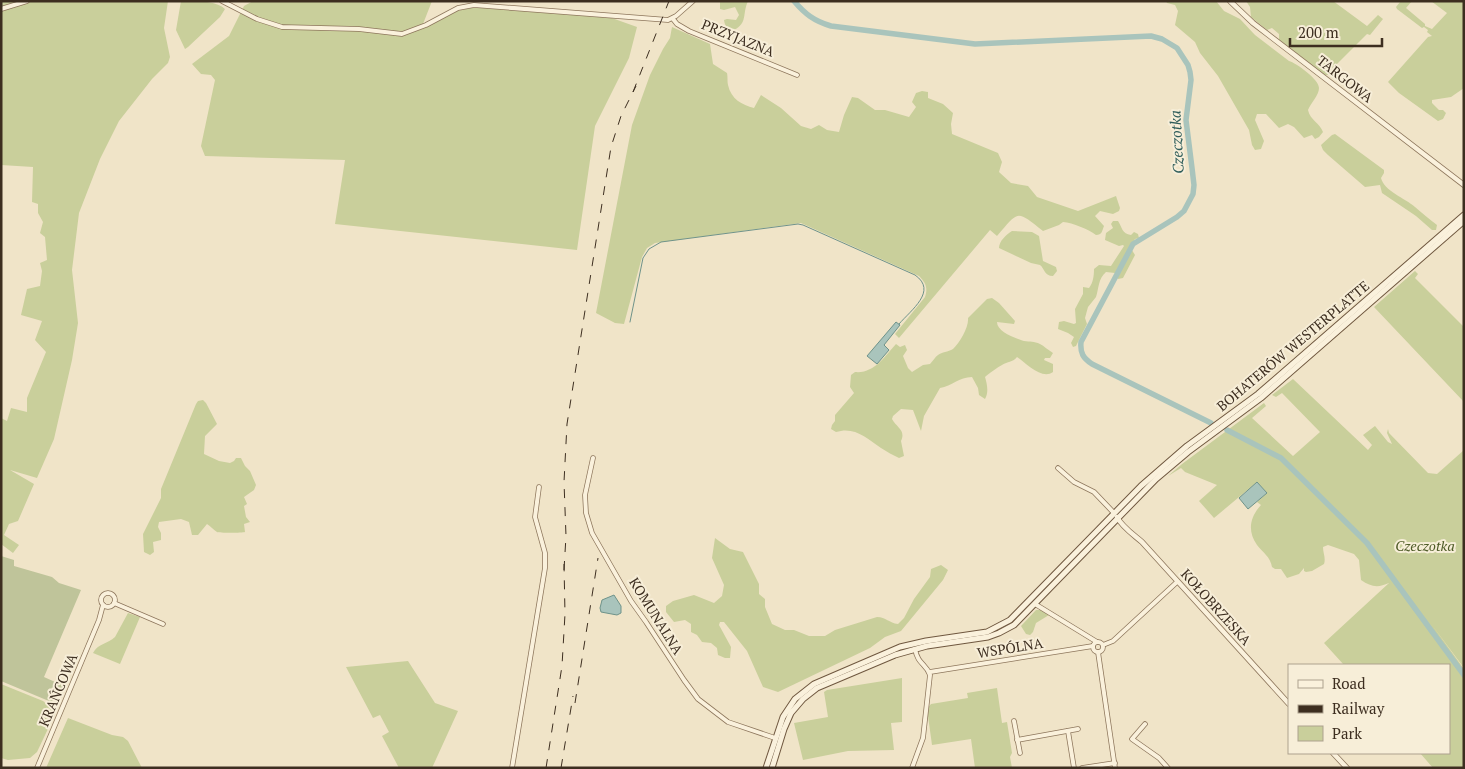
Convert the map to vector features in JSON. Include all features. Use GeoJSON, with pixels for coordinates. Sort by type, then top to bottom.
{"type":"FeatureCollection","features":[{"type":"Feature","properties":{"kind":"main road","name":"BOHATERÓW WESTERPLATTE"},"geometry":{"type":"LineString","coordinates":[[1116,515],[1464,215]]}},
{"type":"Feature","properties":{"kind":"main road","name":"BOHATERÓW WESTERPLATTE"},"geometry":{"type":"LineString","coordinates":[[1222,424],[1268,393],[1464,221]]}},
{"type":"Feature","properties":{"kind":"main road"},"geometry":{"type":"LineString","coordinates":[[772,768],[788,719],[807,695],[826,684],[889,657],[915,649],[992,636],[1014,625],[1116,515]]}},
{"type":"Feature","properties":{"kind":"main road"},"geometry":{"type":"LineString","coordinates":[[766,768],[781,720],[792,703],[807,688],[821,680],[900,647],[994,629],[1010,620],[1116,515]]}},
{"type":"Feature","properties":{"kind":"street"},"geometry":{"type":"LineString","coordinates":[[1,9],[27,1]]}},
{"type":"Feature","properties":{"kind":"street"},"geometry":{"type":"LineString","coordinates":[[222,1],[257,19],[282,27],[359,28],[391,34],[409,32],[458,8],[474,5],[665,20],[673,19],[693,1]]}},
{"type":"Feature","properties":{"kind":"street","name":"TARGOWA"},"geometry":{"type":"LineString","coordinates":[[1230,1],[1253,23],[1464,186]]}},
{"type":"Feature","properties":{"kind":"street","name":"PRZYJAZNA"},"geometry":{"type":"LineString","coordinates":[[673,19],[677,24],[689,31],[797,74]]}},
{"type":"Feature","properties":{"kind":"street","name":"KOMUNALNA"},"geometry":{"type":"LineString","coordinates":[[593,458],[585,495],[586,513],[592,533],[631,600],[698,700],[728,722],[775,738]]}},
{"type":"Feature","properties":{"kind":"street"},"geometry":{"type":"LineString","coordinates":[[1058,468],[1074,482],[1094,492],[1116,515]]}},
{"type":"Feature","properties":{"kind":"street"},"geometry":{"type":"LineString","coordinates":[[512,768],[546,563],[545,552],[535,517],[539,487]]}},
{"type":"Feature","properties":{"kind":"street","name":"KOŁOBRZESKA"},"geometry":{"type":"LineString","coordinates":[[1116,515],[1120,523],[1126,527],[1288,703]]}},
{"type":"Feature","properties":{"kind":"street"},"geometry":{"type":"LineString","coordinates":[[1098,652],[1102,650],[1103,645],[1112,641],[1177,582]]}},
{"type":"Feature","properties":{"kind":"street"},"geometry":{"type":"LineString","coordinates":[[114,603],[113,596],[106,593],[101,598],[105,606],[114,603],[163,624]]}},
{"type":"Feature","properties":{"kind":"street"},"geometry":{"type":"LineString","coordinates":[[1035,604],[1103,645]]}},
{"type":"Feature","properties":{"kind":"street","name":"KRAŃCOWA"},"geometry":{"type":"LineString","coordinates":[[37,768],[105,606]]}},
{"type":"Feature","properties":{"kind":"street"},"geometry":{"type":"LineString","coordinates":[[1082,768],[1115,765],[1098,652],[1093,646],[1097,642]]}},
{"type":"Feature","properties":{"kind":"street","name":"WSPÓLNA"},"geometry":{"type":"LineString","coordinates":[[930,672],[1093,646]]}},
{"type":"Feature","properties":{"kind":"street"},"geometry":{"type":"LineString","coordinates":[[912,768],[923,738],[930,672],[919,661],[915,649]]}},
{"type":"Feature","properties":{"kind":"street"},"geometry":{"type":"LineString","coordinates":[[1014,722],[1020,754]]}},
{"type":"Feature","properties":{"kind":"street"},"geometry":{"type":"LineString","coordinates":[[1145,724],[1132,739],[1159,758],[1168,768]]}},
{"type":"Feature","properties":{"kind":"street"},"geometry":{"type":"LineString","coordinates":[[1017,740],[1078,729]]}},
{"type":"Feature","properties":{"kind":"street"},"geometry":{"type":"LineString","coordinates":[[1068,731],[1074,768]]}},
{"type":"Feature","properties":{"kind":"street"},"geometry":{"type":"LineString","coordinates":[[1334,754],[1347,768]]}},
{"type":"Feature","properties":{"kind":"green space"},"geometry":{"type":"Polygon","coordinates":[[[1,1],[168,1],[164,28],[170,57],[168,63],[152,79],[119,121],[100,159],[79,213],[72,270],[78,323],[72,360],[54,439],[37,478],[10,470],[34,484],[18,521],[9,524],[4,535],[19,545],[13,553],[1,544],[1,418],[7,421],[11,408],[27,412],[27,398],[46,352],[35,340],[42,321],[21,315],[27,289],[40,286],[42,271],[40,263],[47,260],[45,237],[40,233],[43,222],[38,213],[38,204],[32,202],[33,167],[1,165],[1,1]]]}},
{"type":"Feature","properties":{"kind":"green space"},"geometry":{"type":"Polygon","coordinates":[[[181,1],[211,3],[225,9],[220,17],[185,49],[176,30],[181,1]]]}},
{"type":"Feature","properties":{"kind":"green space"},"geometry":{"type":"Polygon","coordinates":[[[253,1],[432,1],[423,24],[427,27],[452,12],[475,7],[609,17],[637,27],[629,58],[595,126],[577,250],[335,224],[345,160],[205,156],[201,146],[215,80],[211,75],[201,74],[192,64],[229,36],[244,6],[253,1]]]}},
{"type":"Feature","properties":{"kind":"green space"},"geometry":{"type":"Polygon","coordinates":[[[720,1],[748,1],[743,21],[734,30],[727,27],[724,20],[736,20],[739,15],[735,7],[724,10],[720,9],[720,1]]]}},
{"type":"Feature","properties":{"kind":"green space"},"geometry":{"type":"Polygon","coordinates":[[[1166,1],[1216,1],[1224,11],[1240,19],[1255,35],[1311,76],[1318,84],[1319,91],[1308,110],[1323,132],[1319,137],[1315,139],[1312,135],[1304,138],[1294,127],[1288,124],[1279,128],[1266,114],[1257,114],[1255,120],[1264,141],[1261,149],[1255,150],[1249,130],[1218,76],[1200,53],[1195,42],[1175,25],[1178,11],[1175,5],[1166,1]]]}},
{"type":"Feature","properties":{"kind":"green space"},"geometry":{"type":"Polygon","coordinates":[[[1246,1],[1333,1],[1367,26],[1378,15],[1383,19],[1370,35],[1367,34],[1336,65],[1330,75],[1325,75],[1279,40],[1279,34],[1272,28],[1267,30],[1251,17],[1250,7],[1246,1]]]}},
{"type":"Feature","properties":{"kind":"green space"},"geometry":{"type":"Polygon","coordinates":[[[1398,1],[1412,1],[1406,8],[1425,26],[1432,29],[1447,13],[1431,1],[1464,1],[1464,88],[1451,97],[1432,100],[1432,103],[1439,110],[1443,110],[1446,113],[1443,119],[1438,121],[1399,93],[1388,82],[1428,37],[1432,36],[1427,32],[1428,30],[1424,27],[1422,28],[1397,9],[1396,7],[1400,2],[1398,1]]]}},
{"type":"Feature","properties":{"kind":"green space"},"geometry":{"type":"Polygon","coordinates":[[[672,27],[710,44],[713,64],[727,73],[729,90],[734,98],[745,105],[754,108],[761,95],[781,108],[801,126],[811,129],[819,125],[827,130],[839,132],[852,97],[858,98],[875,110],[885,110],[909,117],[916,107],[912,102],[916,93],[928,92],[928,98],[943,104],[953,113],[952,134],[998,153],[1002,162],[999,172],[1011,183],[1028,186],[1037,197],[1078,211],[1116,196],[1120,208],[1119,211],[1113,214],[1100,211],[1095,216],[1104,226],[1102,232],[1098,235],[1063,222],[1043,231],[1022,216],[1014,217],[997,236],[990,230],[899,338],[895,334],[925,297],[925,283],[919,276],[801,223],[655,243],[647,248],[642,257],[624,324],[615,323],[596,313],[632,125],[650,75],[670,38],[672,27]]]}},
{"type":"Feature","properties":{"kind":"green space"},"geometry":{"type":"Polygon","coordinates":[[[1335,134],[1384,170],[1381,178],[1386,187],[1437,225],[1436,230],[1432,230],[1416,216],[1382,193],[1380,185],[1365,187],[1328,155],[1321,145],[1335,134]]]}},
{"type":"Feature","properties":{"kind":"green space"},"geometry":{"type":"Polygon","coordinates":[[[1113,221],[1118,221],[1126,233],[1131,235],[1134,232],[1138,234],[1139,238],[1135,239],[1130,247],[1135,255],[1123,278],[1118,279],[1115,273],[1106,272],[1103,275],[1096,297],[1088,307],[1085,318],[1087,324],[1076,346],[1073,347],[1071,343],[1074,337],[1058,329],[1059,322],[1076,323],[1075,309],[1083,294],[1083,287],[1089,288],[1091,284],[1094,269],[1099,265],[1111,266],[1124,246],[1119,246],[1105,240],[1106,233],[1113,228],[1111,224],[1113,221]]]}},
{"type":"Feature","properties":{"kind":"green space"},"geometry":{"type":"Polygon","coordinates":[[[1012,231],[1032,232],[1039,236],[1043,261],[1056,267],[1057,271],[1053,276],[1046,274],[1040,265],[1031,263],[999,248],[1005,236],[1012,231]]]}},
{"type":"Feature","properties":{"kind":"green space"},"geometry":{"type":"Polygon","coordinates":[[[1415,271],[1418,274],[1415,278],[1464,327],[1464,402],[1374,307],[1415,271]]]}},
{"type":"Feature","properties":{"kind":"green space"},"geometry":{"type":"Polygon","coordinates":[[[992,298],[1015,321],[1014,324],[997,322],[1000,329],[1024,341],[1040,344],[1053,353],[1050,358],[1045,358],[1044,360],[1053,364],[1053,372],[1049,374],[1039,373],[1017,357],[998,367],[985,377],[987,391],[985,399],[979,395],[978,388],[972,377],[963,378],[940,388],[924,416],[921,431],[913,410],[901,409],[892,419],[902,434],[901,441],[904,456],[899,458],[860,434],[849,431],[836,432],[831,429],[835,421],[835,415],[854,393],[850,387],[851,375],[873,367],[896,344],[900,347],[905,345],[907,350],[903,356],[908,368],[912,372],[923,365],[930,364],[941,353],[953,349],[964,334],[968,318],[987,299],[992,298]]]}},
{"type":"Feature","properties":{"kind":"green space"},"geometry":{"type":"Polygon","coordinates":[[[1293,379],[1368,450],[1372,445],[1363,435],[1375,426],[1388,442],[1392,444],[1387,433],[1388,429],[1389,433],[1428,473],[1437,474],[1464,450],[1464,668],[1432,625],[1464,669],[1464,768],[1433,768],[1421,754],[1450,754],[1450,664],[1343,664],[1324,643],[1389,583],[1378,586],[1361,580],[1359,560],[1354,554],[1328,545],[1323,547],[1324,564],[1312,571],[1306,572],[1304,568],[1299,574],[1287,578],[1281,569],[1272,567],[1270,560],[1257,545],[1252,535],[1252,519],[1261,505],[1257,502],[1267,493],[1257,482],[1214,518],[1199,501],[1217,485],[1185,472],[1181,468],[1168,476],[1264,403],[1266,406],[1252,418],[1293,456],[1320,432],[1282,393],[1276,397],[1272,395],[1293,379]]]}},
{"type":"Feature","properties":{"kind":"green space"},"geometry":{"type":"Polygon","coordinates":[[[203,400],[217,424],[205,436],[204,454],[219,461],[230,463],[236,458],[241,458],[250,471],[256,485],[254,490],[244,497],[247,504],[244,506],[246,517],[250,522],[244,524],[245,532],[217,532],[207,524],[198,535],[192,535],[189,522],[181,519],[159,522],[158,527],[161,533],[161,540],[153,542],[154,552],[150,555],[144,552],[143,534],[161,498],[161,489],[196,404],[198,401],[203,400]]]}},
{"type":"Feature","properties":{"kind":"green space"},"geometry":{"type":"Polygon","coordinates":[[[715,538],[730,549],[743,552],[759,584],[759,594],[765,599],[765,607],[772,624],[785,630],[794,630],[809,636],[825,636],[835,630],[877,617],[898,624],[904,618],[914,599],[930,577],[931,569],[941,565],[948,570],[943,580],[901,631],[885,637],[870,648],[778,692],[763,687],[747,651],[724,622],[720,622],[719,625],[731,647],[730,658],[718,655],[717,648],[711,643],[702,642],[697,635],[691,632],[691,624],[685,620],[674,622],[666,612],[666,606],[673,601],[694,595],[714,603],[722,596],[724,585],[712,558],[715,538]]]}},
{"type":"Feature","properties":{"kind":"green space"},"geometry":{"type":"Polygon","coordinates":[[[1,556],[14,560],[14,566],[52,577],[59,583],[81,590],[44,677],[64,686],[56,704],[1,681],[1,556]]]}},
{"type":"Feature","properties":{"kind":"green space"},"geometry":{"type":"Polygon","coordinates":[[[1036,610],[1042,610],[1049,615],[1036,623],[1030,635],[1026,634],[1021,626],[1036,610]]]}},
{"type":"Feature","properties":{"kind":"green space"},"geometry":{"type":"Polygon","coordinates":[[[128,613],[140,617],[120,664],[93,653],[98,647],[115,637],[128,613]]]}},
{"type":"Feature","properties":{"kind":"green space"},"geometry":{"type":"Polygon","coordinates":[[[408,661],[435,703],[458,711],[432,768],[399,768],[382,736],[389,732],[380,715],[373,718],[346,667],[408,661]]]}},
{"type":"Feature","properties":{"kind":"green space"},"geometry":{"type":"Polygon","coordinates":[[[902,678],[902,722],[891,723],[894,750],[848,751],[803,760],[794,723],[828,717],[824,692],[902,678]]]}},
{"type":"Feature","properties":{"kind":"green space"},"geometry":{"type":"Polygon","coordinates":[[[1,684],[43,701],[56,712],[37,752],[30,758],[8,760],[1,758],[1,684]]]}},
{"type":"Feature","properties":{"kind":"green space"},"geometry":{"type":"Polygon","coordinates":[[[997,688],[1002,723],[1007,722],[1012,753],[1010,757],[1012,768],[975,768],[971,739],[932,745],[927,709],[931,704],[968,698],[967,693],[997,688]]]}},
{"type":"Feature","properties":{"kind":"green space"},"geometry":{"type":"Polygon","coordinates":[[[68,718],[112,735],[123,737],[128,741],[142,768],[46,768],[68,718]]]}},
{"type":"Feature","properties":{"kind":"water"},"geometry":{"type":"Polygon","coordinates":[[[896,322],[900,325],[884,345],[889,350],[877,364],[867,356],[896,322]]]}},
{"type":"Feature","properties":{"kind":"water"},"geometry":{"type":"Polygon","coordinates":[[[1257,482],[1267,493],[1248,509],[1239,498],[1257,482]]]}},
{"type":"Feature","properties":{"kind":"water"},"geometry":{"type":"Polygon","coordinates":[[[614,595],[621,606],[621,613],[617,615],[601,612],[602,600],[614,595]]]}},
{"type":"Feature","properties":{"kind":"waterway","name":"Czeczotka"},"geometry":{"type":"LineString","coordinates":[[794,1],[810,16],[831,26],[975,44],[1151,36],[1162,39],[1177,48],[1188,65],[1191,80],[1186,120],[1194,185],[1193,194],[1184,211],[1177,217],[1133,244],[1081,342],[1081,349],[1086,360],[1092,364],[1211,423]]}},
{"type":"Feature","properties":{"kind":"waterway"},"geometry":{"type":"LineString","coordinates":[[630,322],[643,258],[649,249],[661,242],[798,224],[915,275],[924,287],[923,294],[915,307],[899,324]]}},
{"type":"Feature","properties":{"kind":"waterway","name":"Czeczotka"},"geometry":{"type":"LineString","coordinates":[[1227,430],[1281,458],[1367,543],[1464,675]]}},
{"type":"Feature","properties":{"kind":"railway"},"geometry":{"type":"LineString","coordinates":[[633,92],[669,1]]}},
{"type":"Feature","properties":{"kind":"railway"},"geometry":{"type":"LineString","coordinates":[[564,570],[566,536],[564,482],[567,424],[611,147],[621,116],[636,86]]}},
{"type":"Feature","properties":{"kind":"railway"},"geometry":{"type":"LineString","coordinates":[[575,703],[598,558]]}},
{"type":"Feature","properties":{"kind":"railway"},"geometry":{"type":"LineString","coordinates":[[546,768],[562,666],[565,614],[564,564]]}},
{"type":"Feature","properties":{"kind":"railway"},"geometry":{"type":"LineString","coordinates":[[561,768],[573,696]]}}]}
